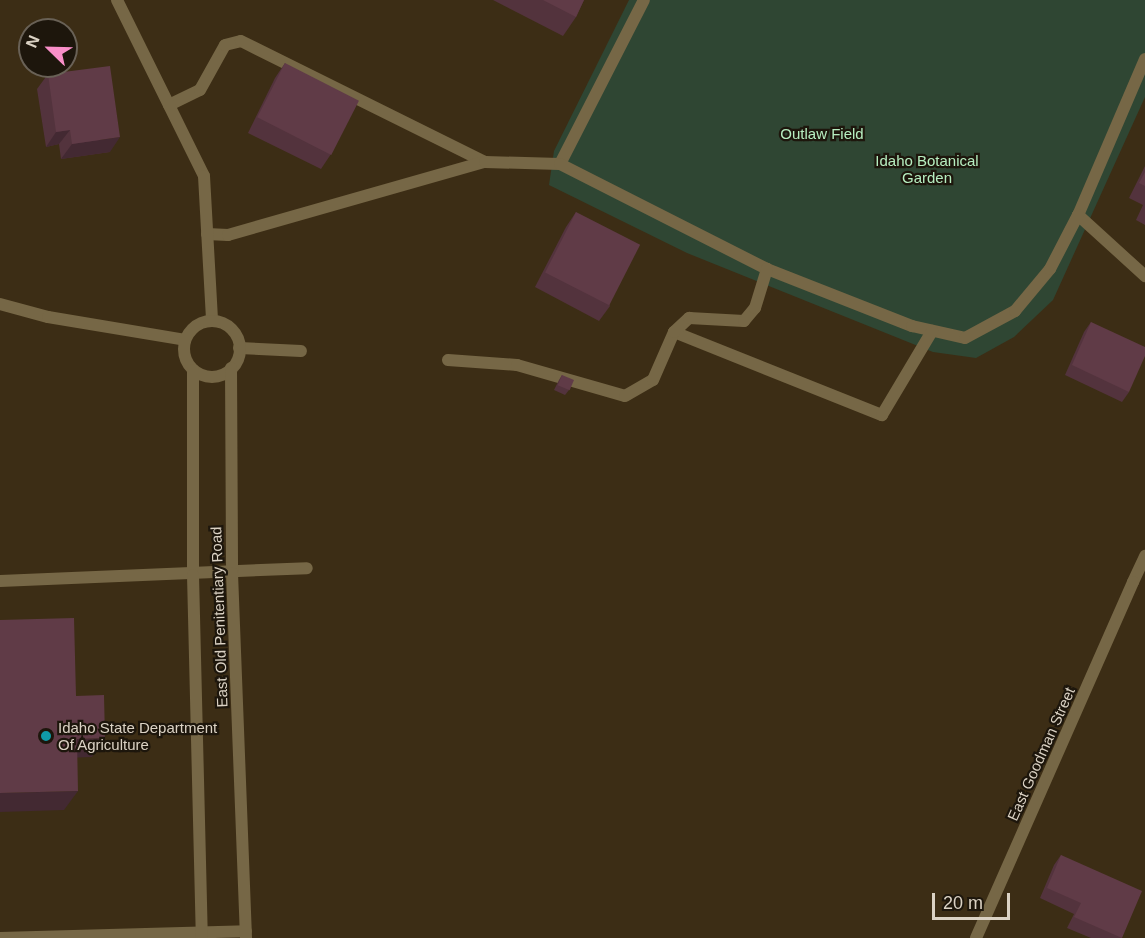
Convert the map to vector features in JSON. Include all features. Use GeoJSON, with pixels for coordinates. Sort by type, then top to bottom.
{"type":"FeatureCollection","features":[{"type":"Feature","properties":{"kind":"street"},"geometry":{"type":"LineString","coordinates":[[117,0],[204,176],[212,321]]}},
{"type":"Feature","properties":{"kind":"street"},"geometry":{"type":"LineString","coordinates":[[560,164],[644,0]]}},
{"type":"Feature","properties":{"kind":"street"},"geometry":{"type":"LineString","coordinates":[[169,105],[200,90],[225,45],[241,41],[485,162]]}},
{"type":"Feature","properties":{"kind":"street"},"geometry":{"type":"LineString","coordinates":[[207,234],[228,235],[485,162],[560,164],[767,269],[932,331],[965,338],[1015,311],[1050,269],[1078,214],[1145,59]]}},
{"type":"Feature","properties":{"kind":"street"},"geometry":{"type":"LineString","coordinates":[[1078,214],[1145,276]]}},
{"type":"Feature","properties":{"kind":"street"},"geometry":{"type":"LineString","coordinates":[[448,360],[517,364],[626,396],[653,380],[674,332],[688,318],[744,321],[756,308],[767,269]]}},
{"type":"Feature","properties":{"kind":"street"},"geometry":{"type":"LineString","coordinates":[[0,304],[48,317],[185,340]]}},
{"type":"Feature","properties":{"kind":"street"},"geometry":{"type":"LineString","coordinates":[[212,321],[234,332],[239,348],[231,368],[208,376],[193,370],[185,356],[185,340],[196,326],[212,321]]}},
{"type":"Feature","properties":{"kind":"street"},"geometry":{"type":"LineString","coordinates":[[674,332],[882,415],[932,331]]}},
{"type":"Feature","properties":{"kind":"street"},"geometry":{"type":"LineString","coordinates":[[239,348],[300,351]]}},
{"type":"Feature","properties":{"kind":"street","name":"East Old Penitentiary Road"},"geometry":{"type":"LineString","coordinates":[[231,368],[232,573],[246,935]]}},
{"type":"Feature","properties":{"kind":"street","name":"East Old Penitentiary Road"},"geometry":{"type":"LineString","coordinates":[[193,370],[193,574],[202,935]]}},
{"type":"Feature","properties":{"kind":"street","name":"East Goodman Street"},"geometry":{"type":"LineString","coordinates":[[976,938],[1145,556]]}},
{"type":"Feature","properties":{"kind":"street"},"geometry":{"type":"LineString","coordinates":[[0,581],[232,573],[307,568]]}},
{"type":"Feature","properties":{"kind":"street"},"geometry":{"type":"LineString","coordinates":[[0,938],[246,935]]}},
{"type":"Feature","properties":{"kind":"green space","name":"Idaho Botanical Garden"},"geometry":{"type":"Polygon","coordinates":[[[629,0],[1145,0],[1145,97],[1053,300],[1014,337],[976,358],[933,352],[687,253],[549,185],[554,151],[629,0]]]}},
{"type":"Feature","properties":{"kind":"building"},"geometry":{"type":"Polygon","coordinates":[[[543,0],[584,0],[576,17],[543,0]]]}},
{"type":"Feature","properties":{"kind":"building"},"geometry":{"type":"Polygon","coordinates":[[[285,63],[359,101],[331,155],[257,117],[285,63]]]}},
{"type":"Feature","properties":{"kind":"building"},"geometry":{"type":"Polygon","coordinates":[[[110,66],[120,137],[72,144],[70,130],[56,132],[49,78],[78,78],[78,70],[110,66]]]}},
{"type":"Feature","properties":{"kind":"building"},"geometry":{"type":"Polygon","coordinates":[[[1145,172],[1145,186],[1139,183],[1145,172]]]}},
{"type":"Feature","properties":{"kind":"building"},"geometry":{"type":"Polygon","coordinates":[[[576,212],[640,245],[609,305],[545,273],[576,212]]]}},
{"type":"Feature","properties":{"kind":"building"},"geometry":{"type":"Polygon","coordinates":[[[1091,322],[1145,347],[1145,356],[1129,392],[1072,365],[1091,322]]]}},
{"type":"Feature","properties":{"kind":"building"},"geometry":{"type":"Polygon","coordinates":[[[562,375],[574,380],[570,390],[558,385],[562,375]]]}},
{"type":"Feature","properties":{"kind":"building","name":"Idaho State Department Of Agriculture"},"geometry":{"type":"Polygon","coordinates":[[[74,618],[76,696],[104,695],[105,738],[77,739],[78,791],[0,793],[0,620],[74,618]]]}},
{"type":"Feature","properties":{"kind":"building"},"geometry":{"type":"Polygon","coordinates":[[[1061,855],[1142,891],[1122,938],[1074,917],[1081,903],[1047,888],[1061,855]]]}},
{"type":"Feature","properties":{"kind":"place","name":"Idaho State Department Of Agriculture"},"geometry":{"type":"Point","coordinates":[46,736]}},
{"type":"Feature","properties":{"kind":"park label","name":"Outlaw Field"},"geometry":{"type":"Point","coordinates":[822,134]}}]}
